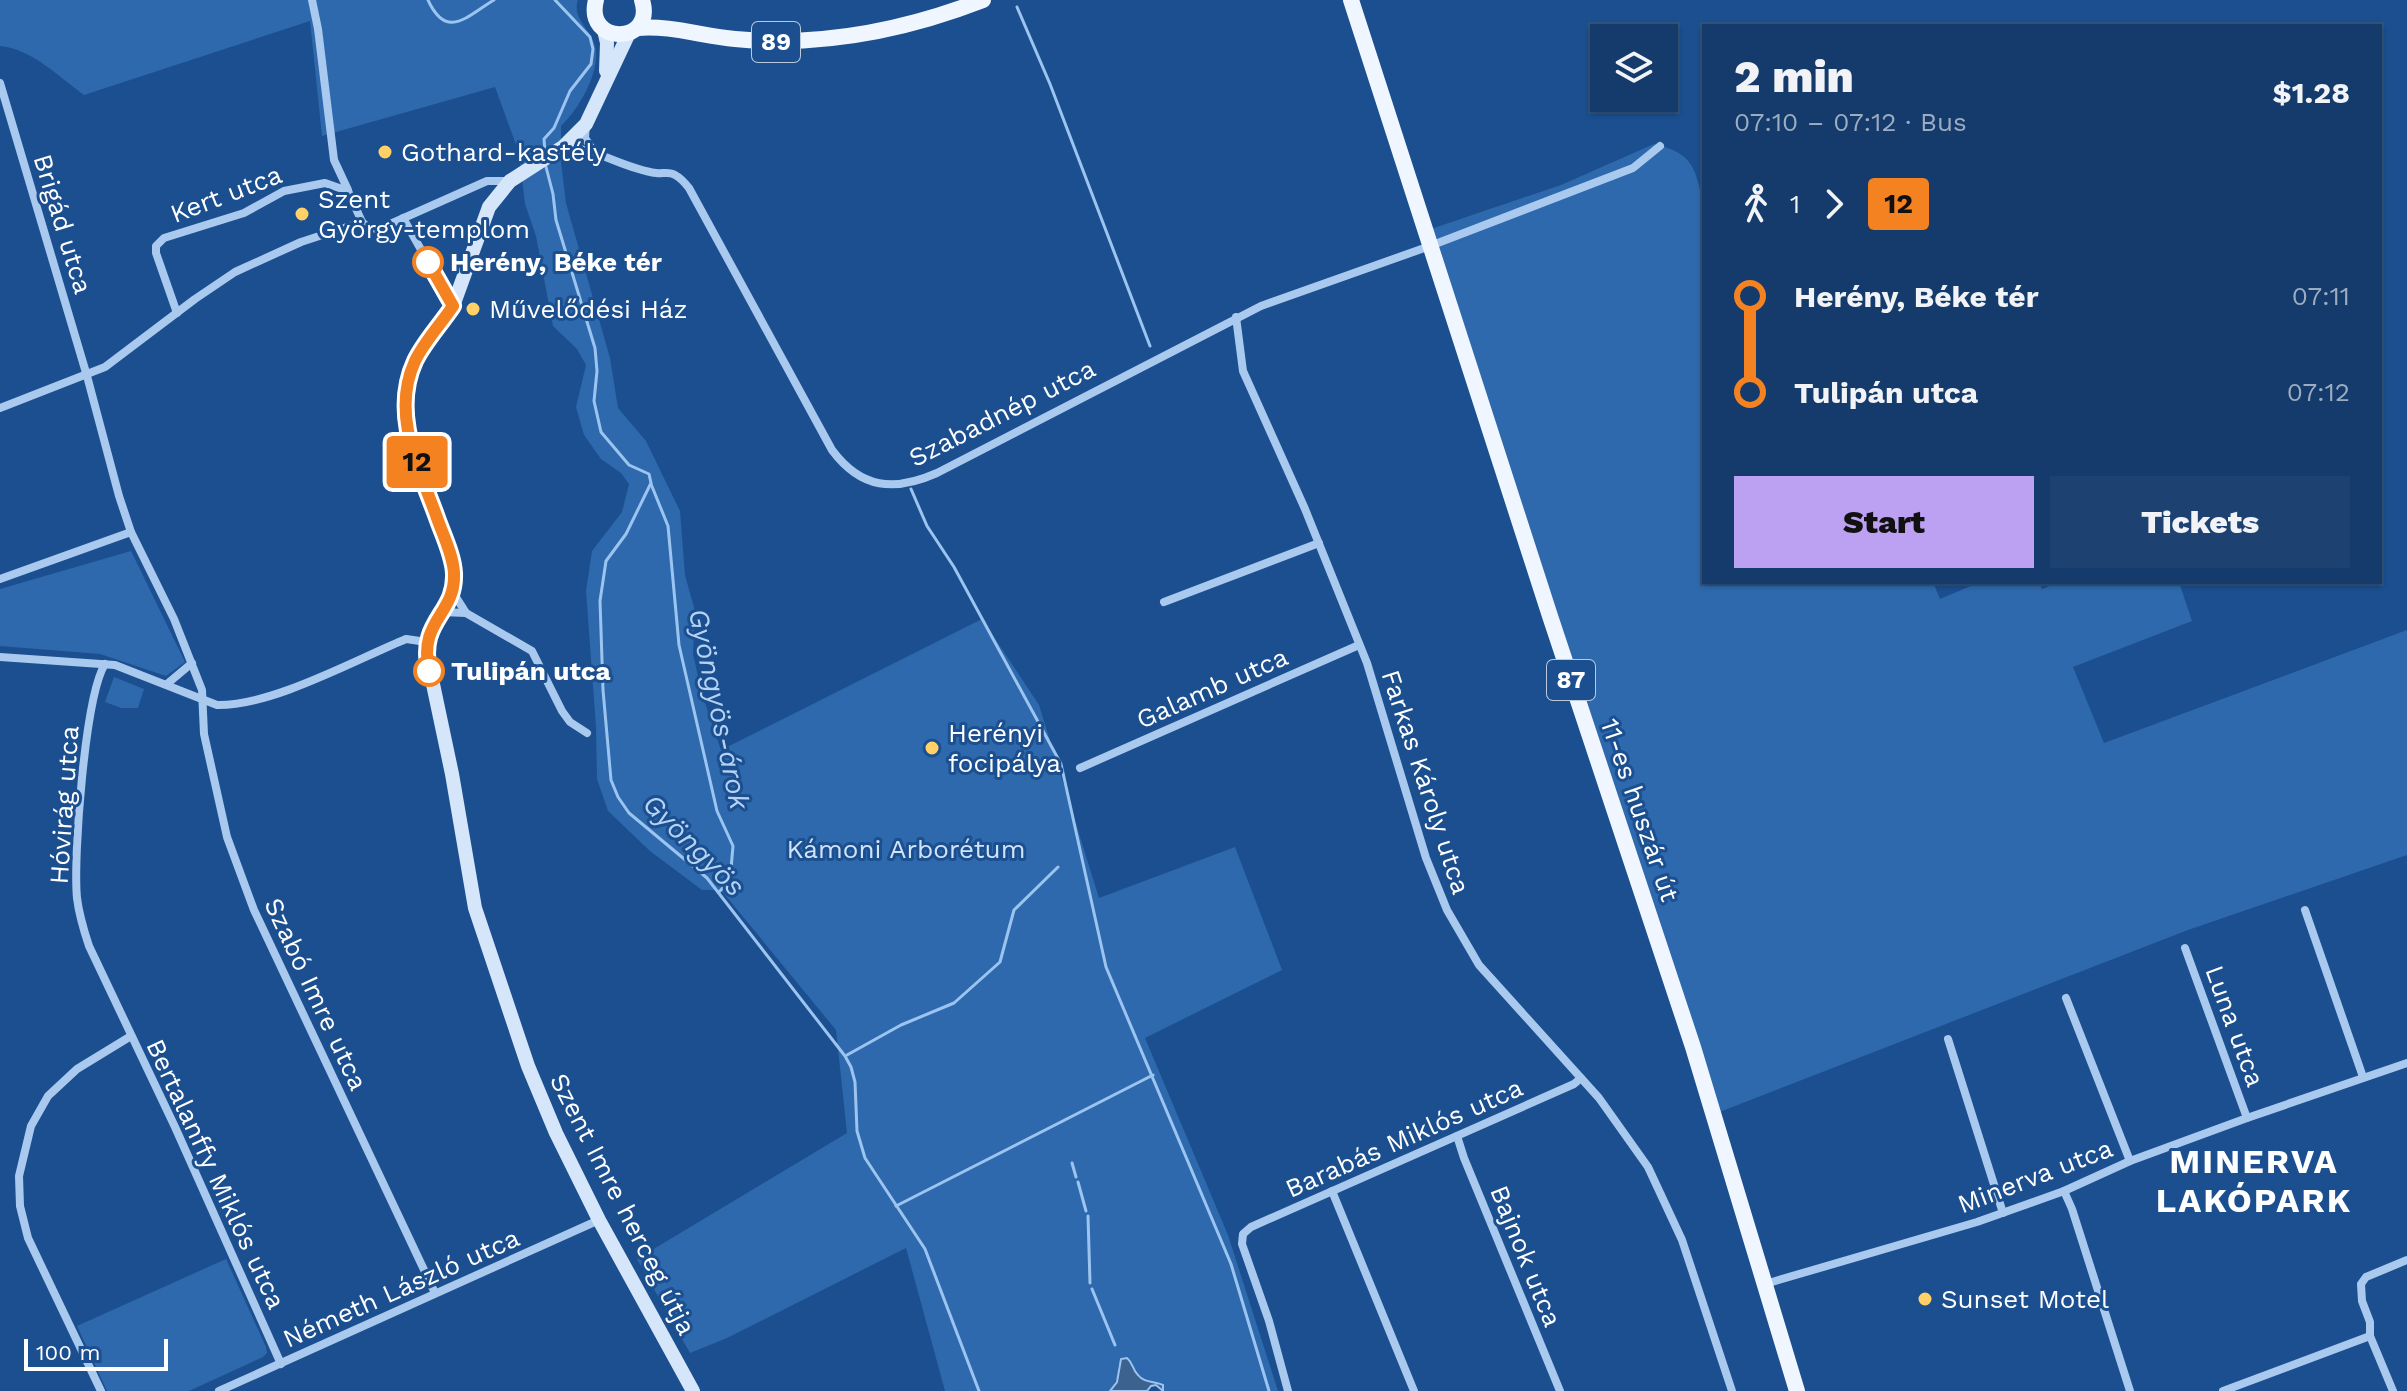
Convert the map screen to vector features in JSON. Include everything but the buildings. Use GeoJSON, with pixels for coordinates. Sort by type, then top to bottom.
{"type":"FeatureCollection","features":[{"type":"Feature","properties":{"kind":"main road"},"geometry":{"type":"LineString","coordinates":[[583,0],[599,16],[608,59],[605,84]]}},
{"type":"Feature","properties":{"kind":"main road","name":"89"},"geometry":{"type":"LineString","coordinates":[[599,16],[617,35],[652,27],[770,42],[829,40],[905,26],[983,0]]}},
{"type":"Feature","properties":{"kind":"main road","name":"87"},"geometry":{"type":"LineString","coordinates":[[1351,0],[1430,246]]}},
{"type":"Feature","properties":{"kind":"main road","name":"89"},"geometry":{"type":"LineString","coordinates":[[633,30],[643,19],[643,3],[701,34]]}},
{"type":"Feature","properties":{"kind":"main road"},"geometry":{"type":"LineString","coordinates":[[427,642],[452,591],[454,569],[410,444],[405,410],[406,390],[416,358],[453,306],[489,207],[510,181],[551,154],[586,124],[633,30]]}},
{"type":"Feature","properties":{"kind":"main road","name":"11-es huszár út"},"geometry":{"type":"LineString","coordinates":[[1430,246],[1693,1047],[1797,1391]]}},
{"type":"Feature","properties":{"kind":"main road","name":"Szent Imre herceg útja"},"geometry":{"type":"LineString","coordinates":[[427,642],[427,664],[447,747],[475,908],[538,1091],[599,1220],[693,1391]]}},
{"type":"Feature","properties":{"kind":"street"},"geometry":{"type":"LineString","coordinates":[[312,0],[334,160],[362,222],[369,228],[379,229],[473,186],[487,181],[510,181]]}},
{"type":"Feature","properties":{"kind":"street","name":"Brigád utca"},"geometry":{"type":"LineString","coordinates":[[0,83],[87,376]]}},
{"type":"Feature","properties":{"kind":"street"},"geometry":{"type":"LineString","coordinates":[[586,124],[585,138],[597,155]]}},
{"type":"Feature","properties":{"kind":"street","name":"Szabadnép utca"},"geometry":{"type":"LineString","coordinates":[[551,154],[583,149],[656,173],[672,172],[689,188],[832,450],[847,468],[869,482],[899,485],[925,478],[1236,317],[1284,296],[1430,246],[1633,168],[1660,146]]}},
{"type":"Feature","properties":{"kind":"street","name":"Kert utca"},"geometry":{"type":"LineString","coordinates":[[177,313],[156,253],[159,241],[244,213],[284,191],[325,183],[348,191]]}},
{"type":"Feature","properties":{"kind":"street"},"geometry":{"type":"LineString","coordinates":[[473,186],[486,188],[489,207]]}},
{"type":"Feature","properties":{"kind":"street"},"geometry":{"type":"LineString","coordinates":[[403,218],[453,306]]}},
{"type":"Feature","properties":{"kind":"street"},"geometry":{"type":"LineString","coordinates":[[0,408],[105,367],[214,285],[269,255],[362,222]]}},
{"type":"Feature","properties":{"kind":"street","name":"Farkas Károly utca"},"geometry":{"type":"LineString","coordinates":[[1236,317],[1243,371],[1319,543],[1359,645],[1426,858],[1458,932],[1479,965],[1599,1098],[1635,1147],[1670,1210],[1732,1391]]}},
{"type":"Feature","properties":{"kind":"street"},"geometry":{"type":"LineString","coordinates":[[87,376],[131,532],[174,619],[202,690],[203,700]]}},
{"type":"Feature","properties":{"kind":"street"},"geometry":{"type":"LineString","coordinates":[[0,579],[131,532]]}},
{"type":"Feature","properties":{"kind":"street"},"geometry":{"type":"LineString","coordinates":[[1164,602],[1319,543]]}},
{"type":"Feature","properties":{"kind":"street"},"geometry":{"type":"LineString","coordinates":[[452,591],[466,613]]}},
{"type":"Feature","properties":{"kind":"street"},"geometry":{"type":"LineString","coordinates":[[442,612],[466,613],[532,651],[562,711],[570,722],[587,733]]}},
{"type":"Feature","properties":{"kind":"street"},"geometry":{"type":"LineString","coordinates":[[0,657],[115,665],[217,705],[252,702],[406,639],[416,638],[427,642]]}},
{"type":"Feature","properties":{"kind":"street","name":"Galamb utca"},"geometry":{"type":"LineString","coordinates":[[1080,768],[1359,645]]}},
{"type":"Feature","properties":{"kind":"street"},"geometry":{"type":"LineString","coordinates":[[167,684],[192,663]]}},
{"type":"Feature","properties":{"kind":"street","name":"Hóvirág utca"},"geometry":{"type":"LineString","coordinates":[[105,664],[93,697],[89,728],[78,846],[77,897],[89,946],[131,1036]]}},
{"type":"Feature","properties":{"kind":"street","name":"Szabó Imre utca"},"geometry":{"type":"LineString","coordinates":[[203,700],[204,734],[211,767],[227,837],[243,884],[435,1293]]}},
{"type":"Feature","properties":{"kind":"street"},"geometry":{"type":"LineString","coordinates":[[2305,910],[2363,1077]]}},
{"type":"Feature","properties":{"kind":"street","name":"Luna utca"},"geometry":{"type":"LineString","coordinates":[[2185,948],[2247,1118]]}},
{"type":"Feature","properties":{"kind":"street"},"geometry":{"type":"LineString","coordinates":[[2066,998],[2130,1161]]}},
{"type":"Feature","properties":{"kind":"street","name":"Bertalanffy Miklós utca"},"geometry":{"type":"LineString","coordinates":[[101,1391],[28,1238],[20,1206],[19,1176],[31,1126],[48,1096],[77,1069],[131,1036],[281,1364]]}},
{"type":"Feature","properties":{"kind":"street"},"geometry":{"type":"LineString","coordinates":[[1948,1039],[2003,1213]]}},
{"type":"Feature","properties":{"kind":"street","name":"Minerva utca"},"geometry":{"type":"LineString","coordinates":[[1765,1284],[2003,1213],[2064,1191],[2130,1161],[2407,1063]]}},
{"type":"Feature","properties":{"kind":"street","name":"Barabás Miklós utca"},"geometry":{"type":"LineString","coordinates":[[1288,1391],[1269,1321],[1242,1244],[1243,1234],[1251,1227],[1574,1084],[1581,1078]]}},
{"type":"Feature","properties":{"kind":"street","name":"Bajnok utca"},"geometry":{"type":"LineString","coordinates":[[1457,1136],[1560,1391]]}},
{"type":"Feature","properties":{"kind":"street"},"geometry":{"type":"LineString","coordinates":[[1332,1191],[1414,1391]]}},
{"type":"Feature","properties":{"kind":"street"},"geometry":{"type":"LineString","coordinates":[[2064,1191],[2130,1391]]}},
{"type":"Feature","properties":{"kind":"street","name":"Németh László utca"},"geometry":{"type":"LineString","coordinates":[[219,1391],[599,1220]]}},
{"type":"Feature","properties":{"kind":"street"},"geometry":{"type":"LineString","coordinates":[[2393,1391],[2370,1336],[2370,1322],[2360,1292],[2366,1277],[2407,1260]]}},
{"type":"Feature","properties":{"kind":"street"},"geometry":{"type":"LineString","coordinates":[[2223,1391],[2370,1336]]}},
{"type":"Feature","properties":{"kind":"green space","name":"Kámoni Arborétum"},"geometry":{"type":"Polygon","coordinates":[[[0,0],[578,0],[577,11],[593,40],[596,62],[582,98],[561,126],[566,203],[610,358],[618,408],[646,441],[680,511],[685,575],[695,611],[693,654],[702,694],[721,750],[982,619],[1039,705],[1099,898],[1235,847],[1282,970],[1145,1038],[1228,1235],[1278,1391],[1163,1391],[1163,1386],[1140,1376],[1132,1362],[1118,1366],[1120,1374],[1110,1391],[945,1391],[906,1248],[727,1338],[690,1353],[637,1259],[847,1133],[836,1030],[721,890],[702,890],[650,851],[608,811],[597,779],[586,591],[592,551],[622,512],[629,484],[621,473],[601,459],[584,435],[576,407],[586,365],[577,349],[553,326],[536,236],[525,204],[519,153],[495,87],[322,136],[310,21],[84,95],[34,58],[0,46],[0,0]]]}},
{"type":"Feature","properties":{"kind":"green space"},"geometry":{"type":"Polygon","coordinates":[[[1654,144],[1678,153],[1695,173],[1702,199],[1702,584],[1934,584],[1940,599],[1975,584],[2040,584],[2042,589],[2055,584],[2180,584],[2192,621],[2073,667],[2104,743],[2407,630],[2407,855],[2188,930],[1717,1113],[1655,911],[1431,229],[1561,185],[1654,144]]]}},
{"type":"Feature","properties":{"kind":"green space"},"geometry":{"type":"Polygon","coordinates":[[[131,551],[185,662],[166,676],[100,654],[0,646],[0,589],[131,551]]]}},
{"type":"Feature","properties":{"kind":"green space"},"geometry":{"type":"Polygon","coordinates":[[[114,677],[144,689],[138,708],[121,708],[105,702],[114,677]]]}},
{"type":"Feature","properties":{"kind":"green space"},"geometry":{"type":"Polygon","coordinates":[[[226,1259],[267,1353],[189,1391],[107,1391],[77,1326],[226,1259]]]}},
{"type":"Feature","properties":{"kind":"shaded area"},"geometry":{"type":"Polygon","coordinates":[[[1127,1358],[1140,1378],[1163,1385],[1163,1391],[1156,1385],[1147,1391],[1110,1391],[1117,1382],[1121,1359],[1127,1358]]]}},
{"type":"Feature","properties":{"kind":"waterway","name":"Gyöngyös"},"geometry":{"type":"LineString","coordinates":[[428,0],[435,12],[450,22],[466,18],[494,0]]}},
{"type":"Feature","properties":{"kind":"waterway","name":"Gyöngyös"},"geometry":{"type":"LineString","coordinates":[[545,152],[544,139],[554,128],[570,91],[591,64],[593,49],[590,37],[555,0]]}},
{"type":"Feature","properties":{"kind":"waterway"},"geometry":{"type":"LineString","coordinates":[[1017,7],[1050,84],[1150,346]]}},
{"type":"Feature","properties":{"kind":"waterway","name":"Gyöngyös"},"geometry":{"type":"LineString","coordinates":[[545,163],[556,220],[595,348],[597,371],[594,401],[601,432],[629,465],[649,474],[651,483],[626,534],[606,561],[600,601],[603,690],[611,780],[629,813],[707,878],[845,1056],[855,1082],[857,1131],[865,1158],[925,1249],[979,1391]]}},
{"type":"Feature","properties":{"kind":"waterway","name":"Gyöngyös-árok"},"geometry":{"type":"LineString","coordinates":[[651,484],[668,526],[679,645],[717,811],[733,846],[730,880],[719,892]]}},
{"type":"Feature","properties":{"kind":"waterway"},"geometry":{"type":"LineString","coordinates":[[911,489],[927,526],[954,567],[1061,764],[1106,967],[1231,1264],[1269,1391]]}},
{"type":"Feature","properties":{"kind":"waterway"},"geometry":{"type":"LineString","coordinates":[[847,1055],[901,1025],[954,1003],[1000,962],[1014,910],[1058,867]]}},
{"type":"Feature","properties":{"kind":"waterway"},"geometry":{"type":"LineString","coordinates":[[896,1206],[1153,1075]]}},
{"type":"Feature","properties":{"kind":"waterway"},"geometry":{"type":"LineString","coordinates":[[1072,1163],[1076,1177]]}},
{"type":"Feature","properties":{"kind":"waterway"},"geometry":{"type":"LineString","coordinates":[[1078,1182],[1086,1211]]}},
{"type":"Feature","properties":{"kind":"waterway"},"geometry":{"type":"LineString","coordinates":[[1088,1216],[1090,1283]]}},
{"type":"Feature","properties":{"kind":"waterway"},"geometry":{"type":"LineString","coordinates":[[1092,1289],[1115,1345]]}},
{"type":"Feature","properties":{"kind":"bus line","name":"12"},"geometry":{"type":"LineString","coordinates":[[428,262],[453,306],[416,358],[406,390],[406,428],[454,569],[450,597],[429,633],[426,651],[429,671]]}},
{"type":"Feature","properties":{"kind":"place","name":"Gothard-kastély"},"geometry":{"type":"Point","coordinates":[385,152]}},
{"type":"Feature","properties":{"kind":"place","name":"Szent György-templom"},"geometry":{"type":"Point","coordinates":[302,214]}},
{"type":"Feature","properties":{"kind":"place","name":"Herény, Béke tér"},"geometry":{"type":"Point","coordinates":[428,262]}},
{"type":"Feature","properties":{"kind":"place","name":"Művelődési Ház"},"geometry":{"type":"Point","coordinates":[473,309]}},
{"type":"Feature","properties":{"kind":"place","name":"Tulipán utca"},"geometry":{"type":"Point","coordinates":[429,671]}},
{"type":"Feature","properties":{"kind":"place","name":"Herényi focipálya"},"geometry":{"type":"Point","coordinates":[932,748]}},
{"type":"Feature","properties":{"kind":"place","name":"Sunset Motel"},"geometry":{"type":"Point","coordinates":[1925,1299]}},
{"type":"Feature","properties":{"kind":"district","name":"MINERVA LAKÓPARK"},"geometry":{"type":"Point","coordinates":[2254,1180]}}]}
